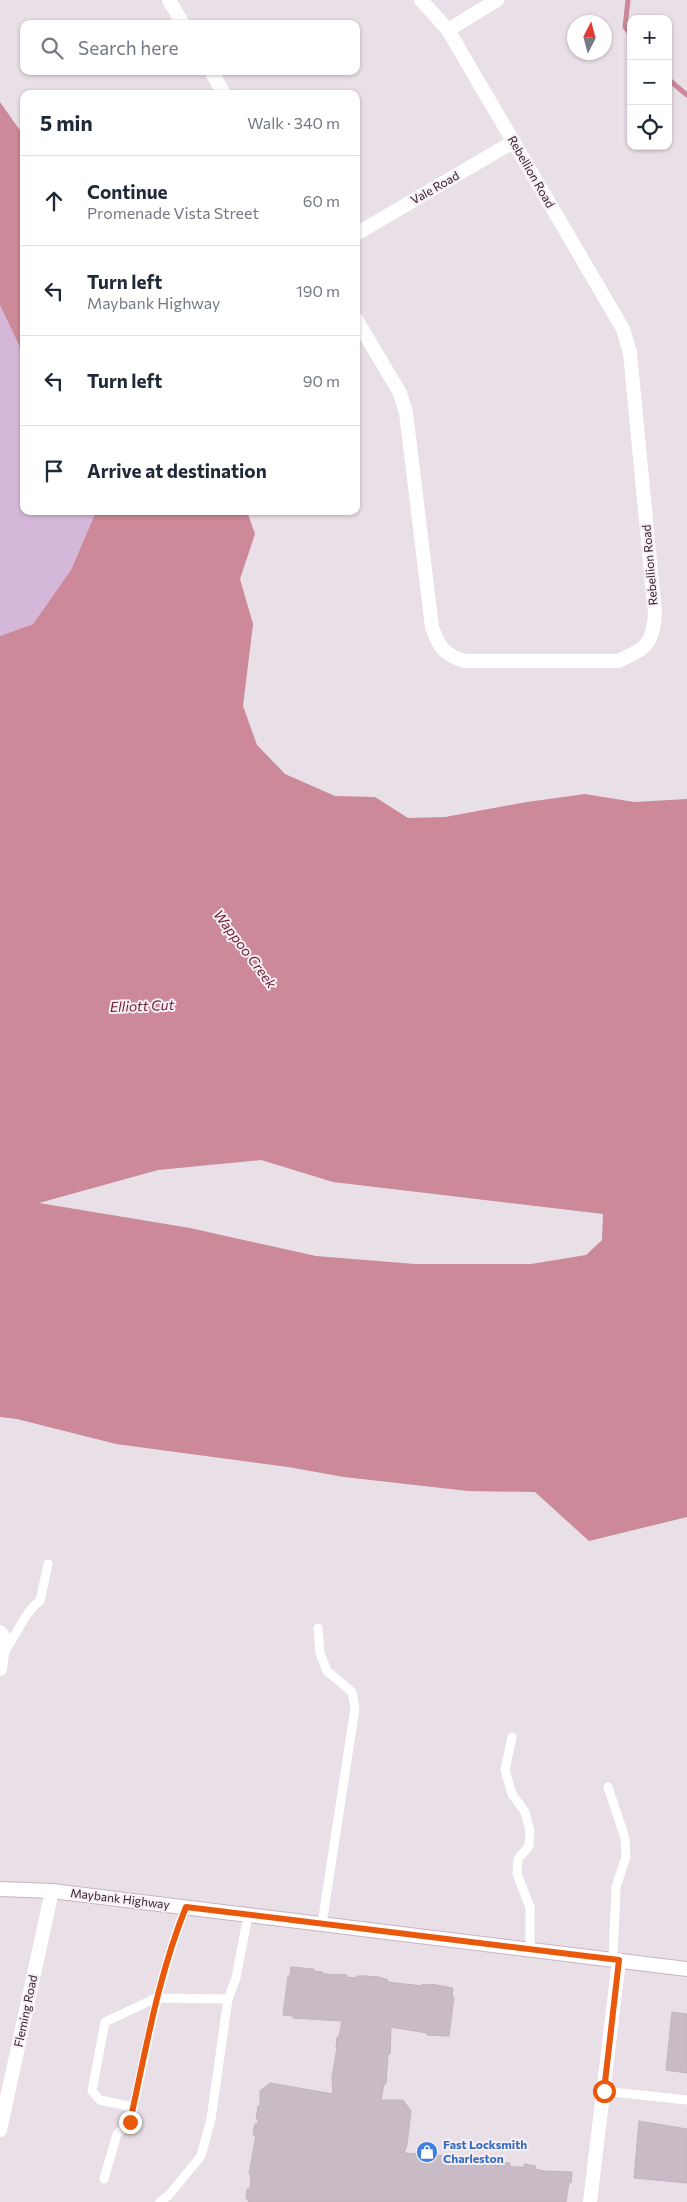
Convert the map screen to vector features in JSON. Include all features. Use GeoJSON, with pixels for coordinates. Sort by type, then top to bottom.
{"type":"FeatureCollection","features":[{"type":"Feature","properties":{"kind":"street"},"geometry":{"type":"LineString","coordinates":[[169,0],[181,20]]}},
{"type":"Feature","properties":{"kind":"street","name":"Rebellion Road"},"geometry":{"type":"LineString","coordinates":[[360,326],[400,393],[406,413],[432,626],[438,645],[452,658],[465,661],[618,661],[640,652],[654,634],[655,614],[630,353],[623,329],[448,30],[421,0]]}},
{"type":"Feature","properties":{"kind":"street"},"geometry":{"type":"LineString","coordinates":[[448,30],[497,0]]}},
{"type":"Feature","properties":{"kind":"street"},"geometry":{"type":"LineString","coordinates":[[212,75],[222,90]]}},
{"type":"Feature","properties":{"kind":"street","name":"Vale Road"},"geometry":{"type":"LineString","coordinates":[[360,232],[513,142]]}},
{"type":"Feature","properties":{"kind":"street"},"geometry":{"type":"LineString","coordinates":[[0,1632],[4,1638],[0,1669]]}},
{"type":"Feature","properties":{"kind":"street","name":"Maybank Highway"},"geometry":{"type":"LineString","coordinates":[[0,1889],[52,1891],[687,1969]]}},
{"type":"Feature","properties":{"kind":"street","name":"Fleming Road"},"geometry":{"type":"LineString","coordinates":[[0,2130],[52,1891]]}},
{"type":"Feature","properties":{"kind":"street"},"geometry":{"type":"LineString","coordinates":[[590,2202],[604,2091],[616,1960]]}},
{"type":"Feature","properties":{"kind":"lane"},"geometry":{"type":"LineString","coordinates":[[2,1655],[11,1644],[32,1607],[40,1601],[48,1564]]}},
{"type":"Feature","properties":{"kind":"lane"},"geometry":{"type":"LineString","coordinates":[[318,1628],[320,1653],[326,1671],[352,1692],[355,1708],[322,1924]]}},
{"type":"Feature","properties":{"kind":"lane"},"geometry":{"type":"LineString","coordinates":[[512,1737],[505,1770],[512,1794],[525,1812],[530,1831],[528,1846],[518,1859],[516,1874],[530,1907],[530,1950]]}},
{"type":"Feature","properties":{"kind":"lane"},"geometry":{"type":"LineString","coordinates":[[608,1787],[625,1838],[626,1857],[616,1887],[616,1960]]}},
{"type":"Feature","properties":{"kind":"lane"},"geometry":{"type":"LineString","coordinates":[[104,2179],[117,2134],[130,2122],[156,1998],[175,1935],[186,1907]]}},
{"type":"Feature","properties":{"kind":"lane"},"geometry":{"type":"LineString","coordinates":[[160,2202],[169,2195],[200,2156],[211,2119],[228,1999],[236,1978],[248,1915]]}},
{"type":"Feature","properties":{"kind":"lane"},"geometry":{"type":"LineString","coordinates":[[133,2107],[100,2100],[92,2091],[105,2022],[156,1998],[228,1999]]}},
{"type":"Feature","properties":{"kind":"lane"},"geometry":{"type":"LineString","coordinates":[[604,2091],[687,2100]]}},
{"type":"Feature","properties":{"kind":"shaded area"},"geometry":{"type":"Polygon","coordinates":[[[0,305],[20,348],[20,515],[94,516],[71,570],[33,624],[0,636],[0,305]]]}},
{"type":"Feature","properties":{"kind":"water"},"geometry":{"type":"Polygon","coordinates":[[[0,102],[20,130],[20,348],[0,305],[0,102]]]}},
{"type":"Feature","properties":{"kind":"water"},"geometry":{"type":"Polygon","coordinates":[[[94,515],[248,515],[255,534],[240,579],[253,624],[243,706],[257,745],[285,774],[335,796],[375,797],[408,818],[445,817],[527,802],[585,794],[634,802],[687,799],[687,1517],[589,1541],[535,1492],[468,1491],[344,1477],[288,1467],[116,1444],[17,1419],[0,1417],[0,636],[33,624],[71,570],[94,515]],[[261,1160],[158,1170],[39,1203],[190,1228],[316,1256],[415,1264],[531,1264],[586,1255],[602,1240],[603,1214],[333,1182],[261,1160]]]}},
{"type":"Feature","properties":{"kind":"building"},"geometry":{"type":"Polygon","coordinates":[[[291,1967],[314,1969],[314,1971],[323,1972],[323,1974],[347,1975],[346,1977],[379,1977],[388,1980],[387,1982],[422,1986],[422,1984],[431,1984],[453,1988],[452,1997],[454,1997],[449,2036],[427,2035],[427,2033],[391,2027],[386,2084],[384,2084],[381,2100],[403,2100],[411,2111],[407,2145],[404,2153],[464,2157],[498,2165],[498,2162],[510,2163],[509,2166],[524,2167],[524,2164],[536,2166],[535,2169],[544,2171],[572,2172],[566,2202],[248,2202],[249,2199],[246,2199],[247,2189],[250,2189],[251,2174],[249,2174],[256,2135],[253,2135],[255,2124],[258,2124],[258,2119],[256,2119],[258,2106],[260,2106],[260,2091],[270,2083],[333,2094],[332,2077],[337,2037],[339,2037],[342,2021],[293,2018],[293,2016],[283,2015],[291,1967]]]}},
{"type":"Feature","properties":{"kind":"building"},"geometry":{"type":"Polygon","coordinates":[[[672,2012],[687,2014],[687,2073],[666,2070],[672,2012]]]}},
{"type":"Feature","properties":{"kind":"building"},"geometry":{"type":"Polygon","coordinates":[[[639,2121],[687,2129],[687,2183],[634,2178],[639,2121]]]}},
{"type":"Feature","properties":{"kind":"waterway"},"geometry":{"type":"LineString","coordinates":[[627,30],[625,27],[628,0]]}},
{"type":"Feature","properties":{"kind":"waterway"},"geometry":{"type":"LineString","coordinates":[[672,82],[687,95]]}},
{"type":"Feature","properties":{"kind":"place","name":"Fast Locksmith Charleston"},"geometry":{"type":"Point","coordinates":[427,2152]}},
{"type":"Feature","properties":{"kind":"route"},"geometry":{"type":"LineString","coordinates":[[130,2122],[156,1998],[175,1935],[186,1907],[619,1960],[604,2091]]}},
{"type":"Feature","properties":{"kind":"water label","name":"Wappoo Creek"},"geometry":{"type":"Point","coordinates":[245,949]}},
{"type":"Feature","properties":{"kind":"water label","name":"Elliott Cut"},"geometry":{"type":"Point","coordinates":[142,1006]}}]}
